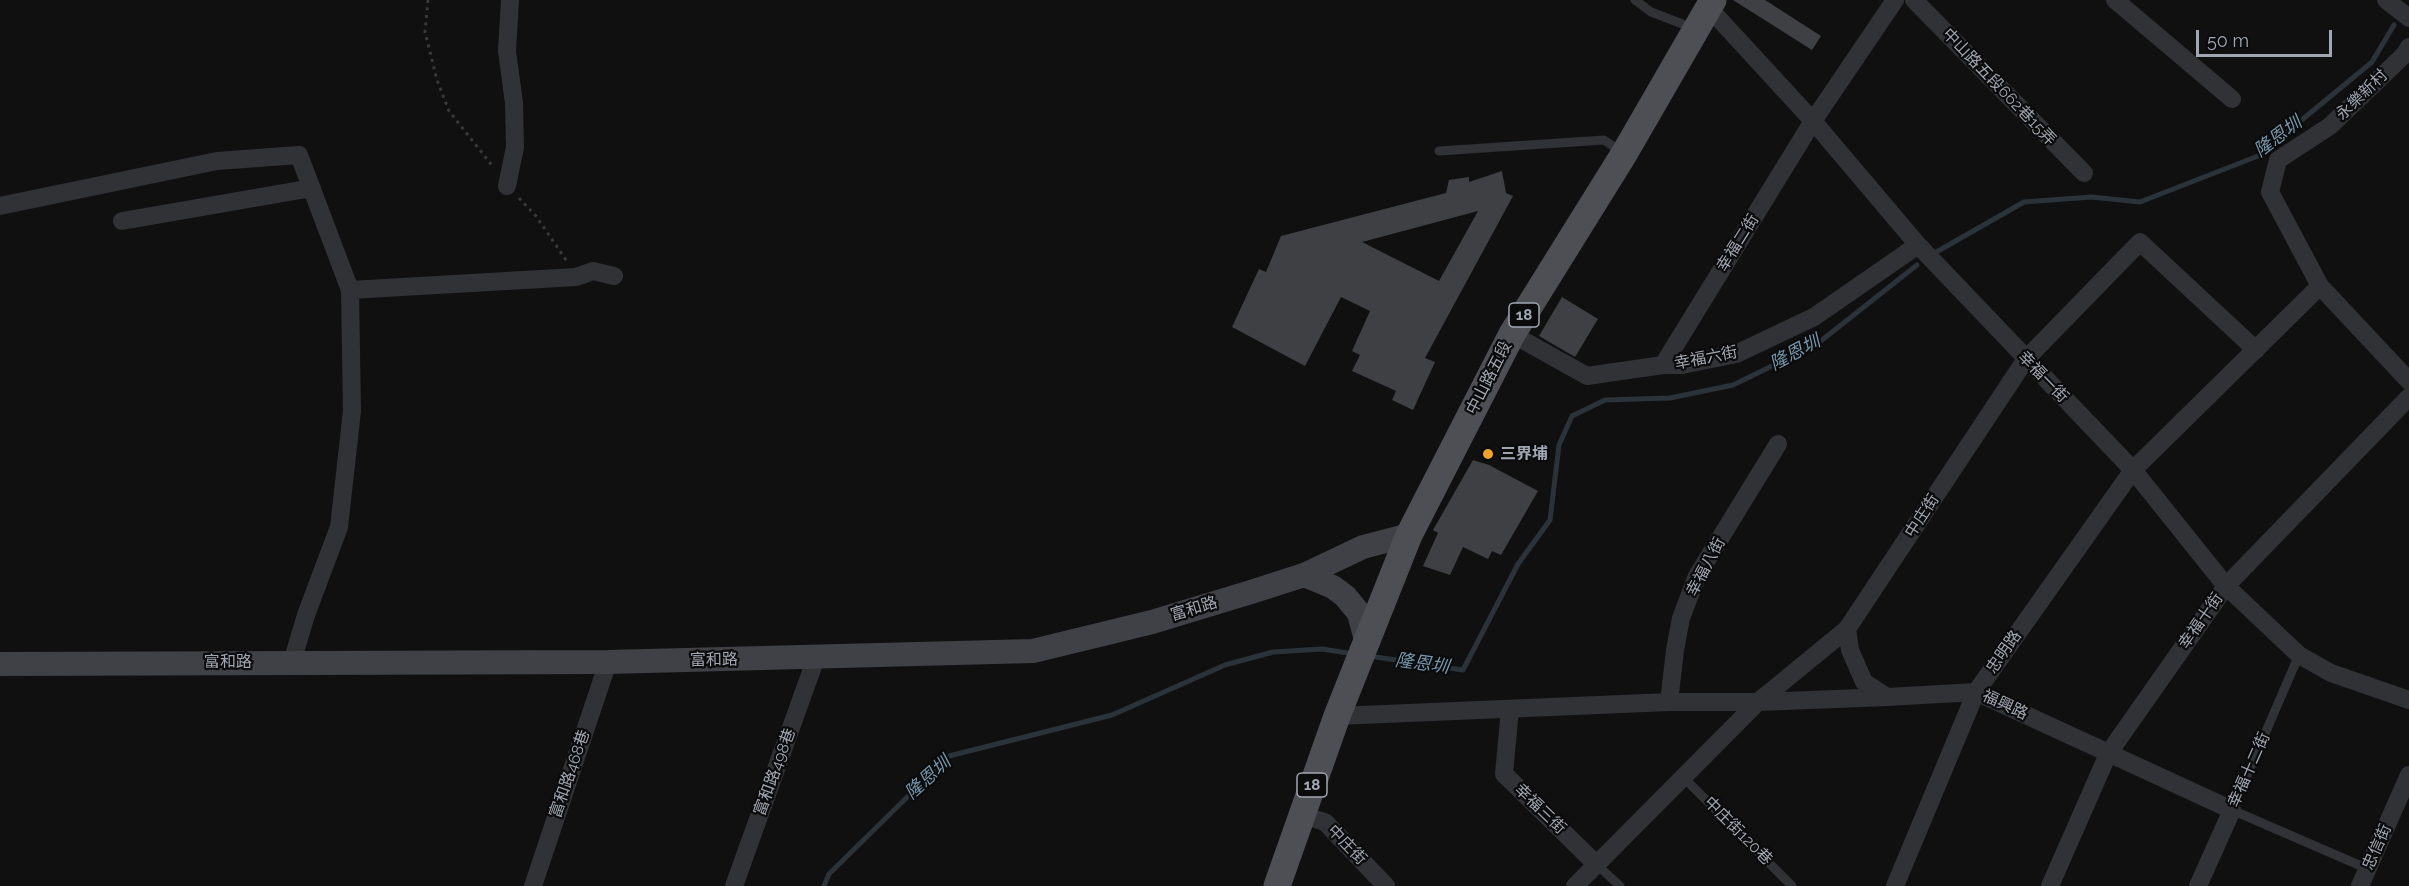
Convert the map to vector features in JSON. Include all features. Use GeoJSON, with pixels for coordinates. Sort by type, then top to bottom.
{"type":"FeatureCollection","features":[{"type":"Feature","properties":{"kind":"main road","name":"中山路五段"},"geometry":{"type":"LineString","coordinates":[[1365,642],[1409,535],[1512,334],[1624,154],[1706,12]]}},
{"type":"Feature","properties":{"kind":"main road","name":"18"},"geometry":{"type":"LineString","coordinates":[[1277,886],[1336,716],[1365,642]]}},
{"type":"Feature","properties":{"kind":"street"},"geometry":{"type":"LineString","coordinates":[[507,186],[515,147],[514,103],[507,51],[510,0]]}},
{"type":"Feature","properties":{"kind":"street"},"geometry":{"type":"LineString","coordinates":[[1813,121],[1895,0]]}},
{"type":"Feature","properties":{"kind":"street","name":"中山路五段662巷15弄"},"geometry":{"type":"LineString","coordinates":[[1914,0],[2084,173]]}},
{"type":"Feature","properties":{"kind":"street"},"geometry":{"type":"LineString","coordinates":[[2115,0],[2232,99]]}},
{"type":"Feature","properties":{"kind":"street"},"geometry":{"type":"LineString","coordinates":[[2386,0],[2409,18]]}},
{"type":"Feature","properties":{"kind":"street","name":"幸福一街"},"geometry":{"type":"LineString","coordinates":[[1706,12],[1813,121],[1918,245],[2133,470],[2226,586],[2299,655],[2331,674],[2409,700]]}},
{"type":"Feature","properties":{"kind":"street","name":"永樂新村"},"geometry":{"type":"LineString","coordinates":[[2409,47],[2404,55],[2330,126],[2278,160],[2270,192],[2320,286],[2409,381]]}},
{"type":"Feature","properties":{"kind":"street","name":"幸福二街"},"geometry":{"type":"LineString","coordinates":[[1663,365],[1813,121]]}},
{"type":"Feature","properties":{"kind":"street"},"geometry":{"type":"LineString","coordinates":[[0,206],[218,161],[299,155],[350,290],[352,411],[339,527],[306,615],[292,662]]}},
{"type":"Feature","properties":{"kind":"street"},"geometry":{"type":"LineString","coordinates":[[122,221],[312,188]]}},
{"type":"Feature","properties":{"kind":"street","name":"中庄街"},"geometry":{"type":"LineString","coordinates":[[1575,886],[1758,702],[1847,629],[2026,359],[2140,242],[2256,350]]}},
{"type":"Feature","properties":{"kind":"street","name":"幸福六街"},"geometry":{"type":"LineString","coordinates":[[1512,334],[1587,376],[1663,365],[1682,365],[1736,354],[1814,317],[1918,245]]}},
{"type":"Feature","properties":{"kind":"street"},"geometry":{"type":"LineString","coordinates":[[350,290],[576,278],[593,271],[614,276]]}},
{"type":"Feature","properties":{"kind":"street"},"geometry":{"type":"LineString","coordinates":[[2133,470],[2320,286]]}},
{"type":"Feature","properties":{"kind":"street","name":"幸福十街"},"geometry":{"type":"LineString","coordinates":[[2050,886],[2108,754],[2226,586],[2409,397]]}},
{"type":"Feature","properties":{"kind":"street","name":"幸福八街"},"geometry":{"type":"LineString","coordinates":[[1669,702],[1681,618],[1697,576],[1778,444]]}},
{"type":"Feature","properties":{"kind":"street","name":"忠明路"},"geometry":{"type":"LineString","coordinates":[[1895,886],[1976,692],[2133,470]]}},
{"type":"Feature","properties":{"kind":"street","name":"富和路"},"geometry":{"type":"LineString","coordinates":[[0,664],[608,662],[1033,651],[1152,622],[1304,575],[1363,547],[1409,535]]}},
{"type":"Feature","properties":{"kind":"street"},"geometry":{"type":"LineString","coordinates":[[1304,575],[1333,587],[1345,596],[1359,613],[1365,642]]}},
{"type":"Feature","properties":{"kind":"street"},"geometry":{"type":"LineString","coordinates":[[1847,629],[1850,650],[1864,682],[1887,697]]}},
{"type":"Feature","properties":{"kind":"street","name":"富和路498巷"},"geometry":{"type":"LineString","coordinates":[[734,886],[816,658]]}},
{"type":"Feature","properties":{"kind":"street","name":"富和路468巷"},"geometry":{"type":"LineString","coordinates":[[533,886],[608,662]]}},
{"type":"Feature","properties":{"kind":"street","name":"福興路"},"geometry":{"type":"LineString","coordinates":[[1336,716],[1669,702],[1758,702],[1976,692],[2232,810]]}},
{"type":"Feature","properties":{"kind":"street","name":"幸福三街"},"geometry":{"type":"LineString","coordinates":[[1510,709],[1504,774],[1596,864]]}},
{"type":"Feature","properties":{"kind":"street","name":"忠信街"},"geometry":{"type":"LineString","coordinates":[[2360,886],[2409,775]]}},
{"type":"Feature","properties":{"kind":"street","name":"幸福十二街"},"geometry":{"type":"LineString","coordinates":[[2198,886],[2232,810]]}},
{"type":"Feature","properties":{"kind":"street","name":"中庄街"},"geometry":{"type":"LineString","coordinates":[[1302,815],[1325,822],[1386,886]]}},
{"type":"Feature","properties":{"kind":"lane"},"geometry":{"type":"LineString","coordinates":[[1635,0],[1651,12],[1706,12]]}},
{"type":"Feature","properties":{"kind":"lane"},"geometry":{"type":"LineString","coordinates":[[1439,151],[1604,140],[1624,154]]}},
{"type":"Feature","properties":{"kind":"lane","name":"幸福十二街"},"geometry":{"type":"LineString","coordinates":[[2232,810],[2299,655]]}},
{"type":"Feature","properties":{"kind":"lane","name":"中庄街120巷"},"geometry":{"type":"LineString","coordinates":[[1683,777],[1792,886]]}},
{"type":"Feature","properties":{"kind":"lane"},"geometry":{"type":"LineString","coordinates":[[2232,810],[2368,869]]}},
{"type":"Feature","properties":{"kind":"lane"},"geometry":{"type":"LineString","coordinates":[[1596,864],[1620,886]]}},
{"type":"Feature","properties":{"kind":"path"},"geometry":{"type":"LineString","coordinates":[[428,0],[425,32],[437,80],[449,111],[507,186],[536,216],[576,278]]}},
{"type":"Feature","properties":{"kind":"building"},"geometry":{"type":"Polygon","coordinates":[[[1733,0],[1765,0],[1821,36],[1812,50],[1733,0]]]}},
{"type":"Feature","properties":{"kind":"building"},"geometry":{"type":"Polygon","coordinates":[[[1502,171],[1506,193],[1513,196],[1425,358],[1435,362],[1413,410],[1392,400],[1396,391],[1352,371],[1360,355],[1352,351],[1370,311],[1341,297],[1305,366],[1232,327],[1259,269],[1266,272],[1281,236],[1446,193],[1449,180],[1469,177],[1469,182],[1502,171]],[[1478,211],[1362,242],[1439,281],[1478,211]]]}},
{"type":"Feature","properties":{"kind":"building"},"geometry":{"type":"Polygon","coordinates":[[[1562,297],[1598,319],[1575,357],[1539,336],[1562,297]]]}},
{"type":"Feature","properties":{"kind":"building"},"geometry":{"type":"Polygon","coordinates":[[[1473,460],[1489,465],[1538,491],[1501,555],[1492,551],[1488,559],[1463,547],[1450,575],[1423,566],[1438,533],[1433,530],[1473,460]]]}},
{"type":"Feature","properties":{"kind":"waterway","name":"隆恩圳"},"geometry":{"type":"LineString","coordinates":[[1931,255],[2024,202],[2091,197],[2140,202],[2258,156],[2372,62],[2394,25]]}},
{"type":"Feature","properties":{"kind":"waterway","name":"隆恩圳"},"geometry":{"type":"LineString","coordinates":[[1369,656],[1463,670],[1518,564],[1550,520],[1559,445],[1572,416],[1605,400],[1670,398],[1733,385],[1817,344],[1917,265]]}},
{"type":"Feature","properties":{"kind":"waterway","name":"隆恩圳"},"geometry":{"type":"LineString","coordinates":[[824,886],[829,874],[949,756],[1112,715],[1225,665],[1273,652],[1322,649],[1354,654]]}},
{"type":"Feature","properties":{"kind":"place","name":"三界埔"},"geometry":{"type":"Point","coordinates":[1488,454]}}]}
